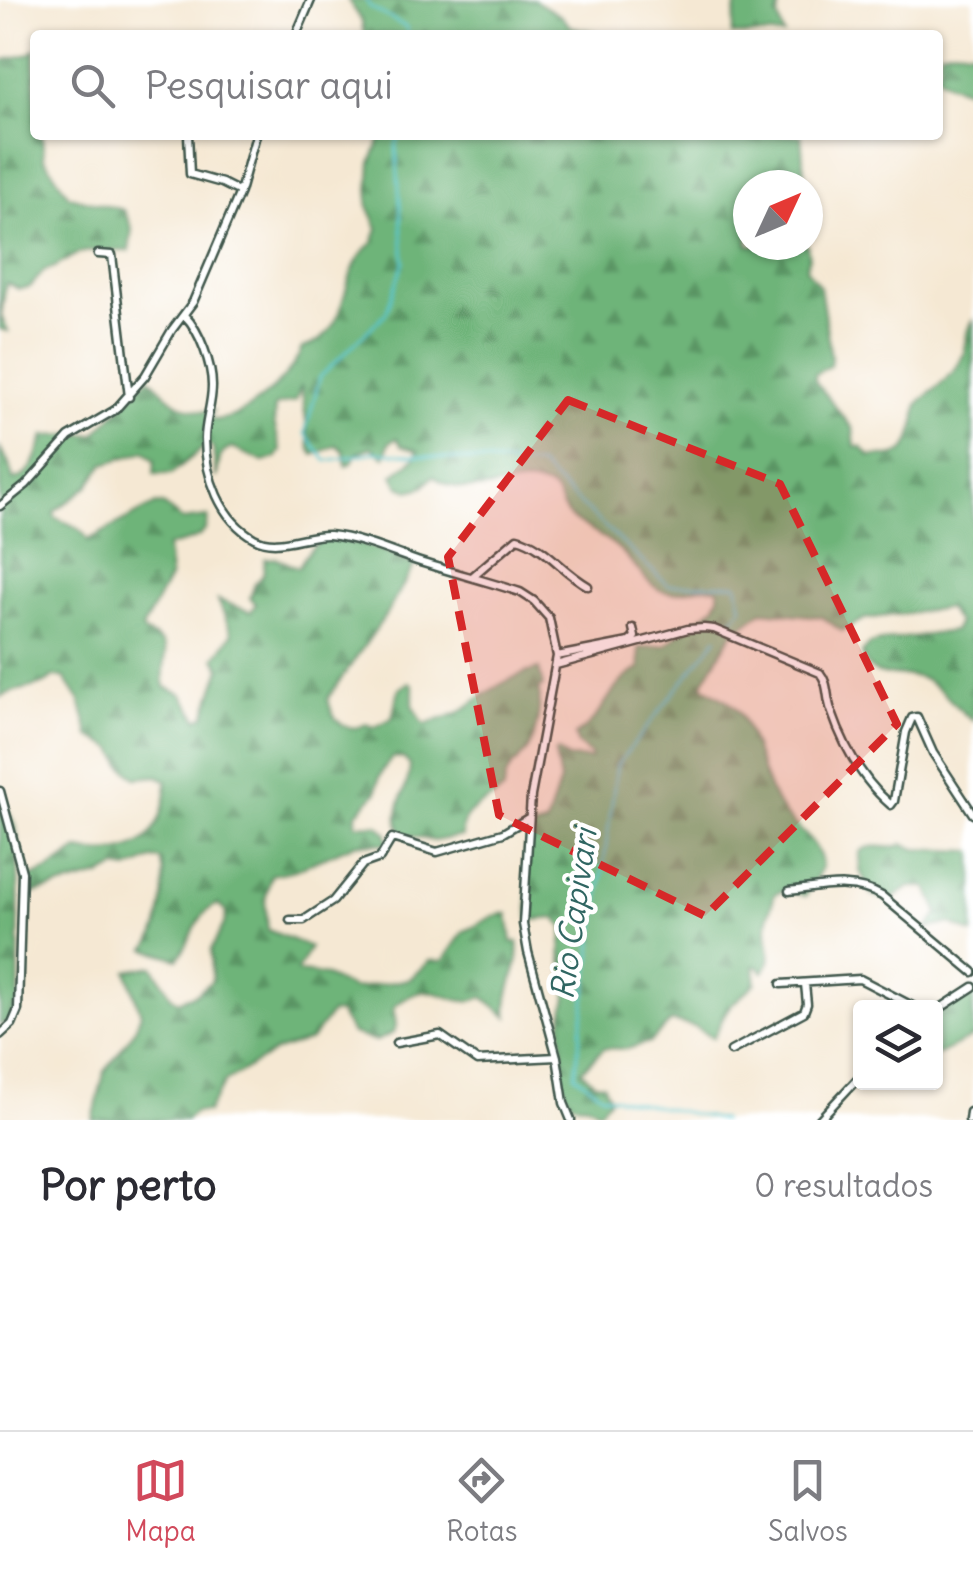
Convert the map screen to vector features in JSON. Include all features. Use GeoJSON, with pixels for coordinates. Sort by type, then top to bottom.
{"type":"FeatureCollection","features":[{"type":"Feature","properties":{"kind":"street"},"geometry":{"type":"LineString","coordinates":[[298,30],[311,0]]}},
{"type":"Feature","properties":{"kind":"street"},"geometry":{"type":"LineString","coordinates":[[188,140],[190,174],[240,192]]}},
{"type":"Feature","properties":{"kind":"street"},"geometry":{"type":"LineString","coordinates":[[0,506],[26,485],[70,437],[129,398],[172,330],[186,316],[240,192],[255,140]]}},
{"type":"Feature","properties":{"kind":"street"},"geometry":{"type":"LineString","coordinates":[[98,254],[112,255],[129,398]]}},
{"type":"Feature","properties":{"kind":"street"},"geometry":{"type":"LineString","coordinates":[[186,316],[195,329],[212,383],[205,432],[208,475],[229,514],[244,532],[274,544],[307,536],[340,537],[520,592],[549,618],[557,656],[529,818],[523,924],[571,1120]]}},
{"type":"Feature","properties":{"kind":"street"},"geometry":{"type":"LineString","coordinates":[[472,577],[518,538],[540,548],[562,571],[588,586]]}},
{"type":"Feature","properties":{"kind":"street"},"geometry":{"type":"LineString","coordinates":[[557,656],[629,642],[635,637],[633,628]]}},
{"type":"Feature","properties":{"kind":"street"},"geometry":{"type":"LineString","coordinates":[[556,665],[688,628],[714,629],[820,672],[826,680],[832,714],[854,760],[891,805],[906,732],[912,718],[917,717],[933,754],[973,814]]}},
{"type":"Feature","properties":{"kind":"street"},"geometry":{"type":"LineString","coordinates":[[0,790],[22,872],[18,1010],[12,1024],[0,1035]]}},
{"type":"Feature","properties":{"kind":"street"},"geometry":{"type":"LineString","coordinates":[[290,920],[304,920],[333,901],[363,864],[380,858],[392,838],[437,852],[502,833],[529,818]]}},
{"type":"Feature","properties":{"kind":"street"},"geometry":{"type":"LineString","coordinates":[[790,890],[848,885],[867,888],[882,896],[973,972]]}},
{"type":"Feature","properties":{"kind":"street"},"geometry":{"type":"LineString","coordinates":[[781,984],[860,978],[901,1000]]}},
{"type":"Feature","properties":{"kind":"street"},"geometry":{"type":"LineString","coordinates":[[731,1051],[804,1012],[808,1004],[805,984]]}},
{"type":"Feature","properties":{"kind":"street"},"geometry":{"type":"LineString","coordinates":[[943,1006],[973,987]]}},
{"type":"Feature","properties":{"kind":"street"},"geometry":{"type":"LineString","coordinates":[[396,1043],[440,1035],[477,1061],[557,1057]]}},
{"type":"Feature","properties":{"kind":"street"},"geometry":{"type":"LineString","coordinates":[[819,1120],[853,1084]]}},
{"type":"Feature","properties":{"kind":"highlighted area"},"geometry":{"type":"Polygon","coordinates":[[[568,400],[780,484],[897,724],[705,916],[499,815],[448,557],[568,400]]]}},
{"type":"Feature","properties":{"kind":"green space"},"geometry":{"type":"Polygon","coordinates":[[[348,0],[534,0],[571,27],[585,30],[363,30],[348,0]]]}},
{"type":"Feature","properties":{"kind":"green space"},"geometry":{"type":"Polygon","coordinates":[[[737,0],[780,0],[778,17],[782,30],[733,30],[737,0]]]}},
{"type":"Feature","properties":{"kind":"green space"},"geometry":{"type":"Polygon","coordinates":[[[973,50],[973,92],[943,80],[943,51],[973,50]]]}},
{"type":"Feature","properties":{"kind":"green space"},"geometry":{"type":"Polygon","coordinates":[[[29,54],[30,140],[42,140],[44,158],[69,196],[124,210],[132,228],[129,251],[80,253],[45,270],[30,287],[19,289],[6,283],[1,316],[8,331],[0,329],[0,61],[29,54]]]}},
{"type":"Feature","properties":{"kind":"green space"},"geometry":{"type":"Polygon","coordinates":[[[380,140],[801,140],[804,170],[733,170],[733,260],[808,260],[806,268],[820,287],[831,357],[830,366],[815,374],[815,381],[853,429],[855,447],[861,447],[870,456],[895,455],[907,447],[918,404],[956,369],[973,320],[973,721],[930,683],[914,676],[879,674],[866,663],[862,653],[876,642],[953,631],[958,623],[946,608],[864,619],[842,631],[822,617],[762,611],[732,634],[702,684],[739,712],[775,800],[813,843],[822,867],[806,896],[785,890],[775,894],[767,920],[767,967],[764,972],[754,966],[756,983],[728,1008],[713,1038],[695,1027],[671,1021],[650,1042],[627,1049],[604,1048],[581,1071],[595,1083],[603,1084],[610,1098],[599,1111],[587,1104],[573,1103],[566,1094],[560,1069],[561,1026],[567,997],[561,952],[564,927],[556,918],[529,918],[525,852],[533,828],[546,825],[560,781],[555,753],[591,759],[578,745],[575,735],[594,719],[620,683],[640,669],[639,648],[665,645],[714,607],[718,589],[703,587],[673,593],[658,589],[614,545],[568,515],[555,493],[545,486],[459,488],[433,476],[424,487],[410,491],[398,485],[393,475],[414,459],[418,451],[401,445],[397,438],[389,443],[385,457],[371,447],[356,454],[346,466],[344,451],[337,445],[314,455],[301,385],[296,401],[275,406],[274,423],[281,451],[276,458],[264,462],[232,448],[221,456],[216,478],[213,448],[207,445],[171,474],[154,474],[155,460],[145,451],[104,464],[88,486],[54,512],[55,517],[77,528],[88,540],[156,504],[182,520],[208,517],[200,536],[167,547],[170,576],[142,629],[165,649],[165,687],[182,694],[198,719],[205,716],[221,668],[215,658],[232,634],[218,600],[251,612],[256,604],[250,598],[263,575],[265,559],[276,558],[298,568],[312,548],[328,541],[368,546],[414,566],[387,613],[328,698],[340,723],[352,728],[366,724],[375,727],[392,718],[399,689],[409,682],[413,685],[413,705],[427,724],[457,713],[528,672],[539,669],[543,686],[528,750],[508,773],[504,790],[465,819],[462,836],[434,841],[402,834],[398,816],[410,765],[403,758],[393,757],[381,773],[377,792],[356,814],[356,824],[378,825],[386,832],[389,844],[357,843],[295,870],[271,875],[265,900],[268,930],[310,947],[297,971],[326,976],[353,989],[410,979],[429,961],[443,961],[464,931],[496,915],[508,914],[512,942],[518,942],[519,952],[508,999],[508,1017],[483,997],[460,1001],[421,992],[394,1007],[393,1033],[376,1041],[352,1034],[339,1013],[331,1013],[311,1040],[276,1051],[225,1082],[207,1112],[195,1112],[185,1120],[93,1120],[104,1073],[133,1033],[141,1014],[127,971],[153,966],[178,1001],[196,994],[212,981],[211,950],[226,912],[218,904],[210,908],[178,959],[146,949],[156,931],[162,906],[161,860],[152,859],[128,870],[117,868],[31,894],[25,880],[49,870],[78,850],[116,852],[143,841],[160,818],[167,781],[158,776],[136,778],[122,765],[114,749],[90,737],[80,701],[64,677],[53,677],[0,697],[0,448],[13,480],[20,478],[34,463],[44,436],[95,434],[149,377],[184,407],[213,411],[213,420],[253,405],[278,384],[302,348],[319,341],[330,330],[353,270],[373,243],[378,228],[368,206],[371,163],[380,140]]]}},
{"type":"Feature","properties":{"kind":"green space"},"geometry":{"type":"Polygon","coordinates":[[[0,795],[18,840],[19,1000],[12,1020],[0,1025],[0,795]]]}},
{"type":"Feature","properties":{"kind":"green space"},"geometry":{"type":"Polygon","coordinates":[[[903,844],[916,849],[973,851],[973,934],[950,923],[927,929],[939,913],[927,887],[910,887],[891,900],[872,895],[860,871],[860,852],[903,844]]]}},
{"type":"Feature","properties":{"kind":"green space"},"geometry":{"type":"Polygon","coordinates":[[[973,988],[973,1037],[943,1052],[943,1007],[973,988]]]}},
{"type":"Feature","properties":{"kind":"waterway","name":"Rio Capivari"},"geometry":{"type":"LineString","coordinates":[[366,0],[370,7],[407,30]]}},
{"type":"Feature","properties":{"kind":"waterway","name":"Rio Capivari"},"geometry":{"type":"LineString","coordinates":[[398,140],[404,261],[386,313],[320,377],[305,433],[326,461],[376,452],[539,466],[668,585],[737,584],[742,608],[729,624]]}},
{"type":"Feature","properties":{"kind":"waterway","name":"Rio Capivari"},"geometry":{"type":"LineString","coordinates":[[717,638],[617,765],[575,1075],[602,1095],[722,1120]]}}]}
